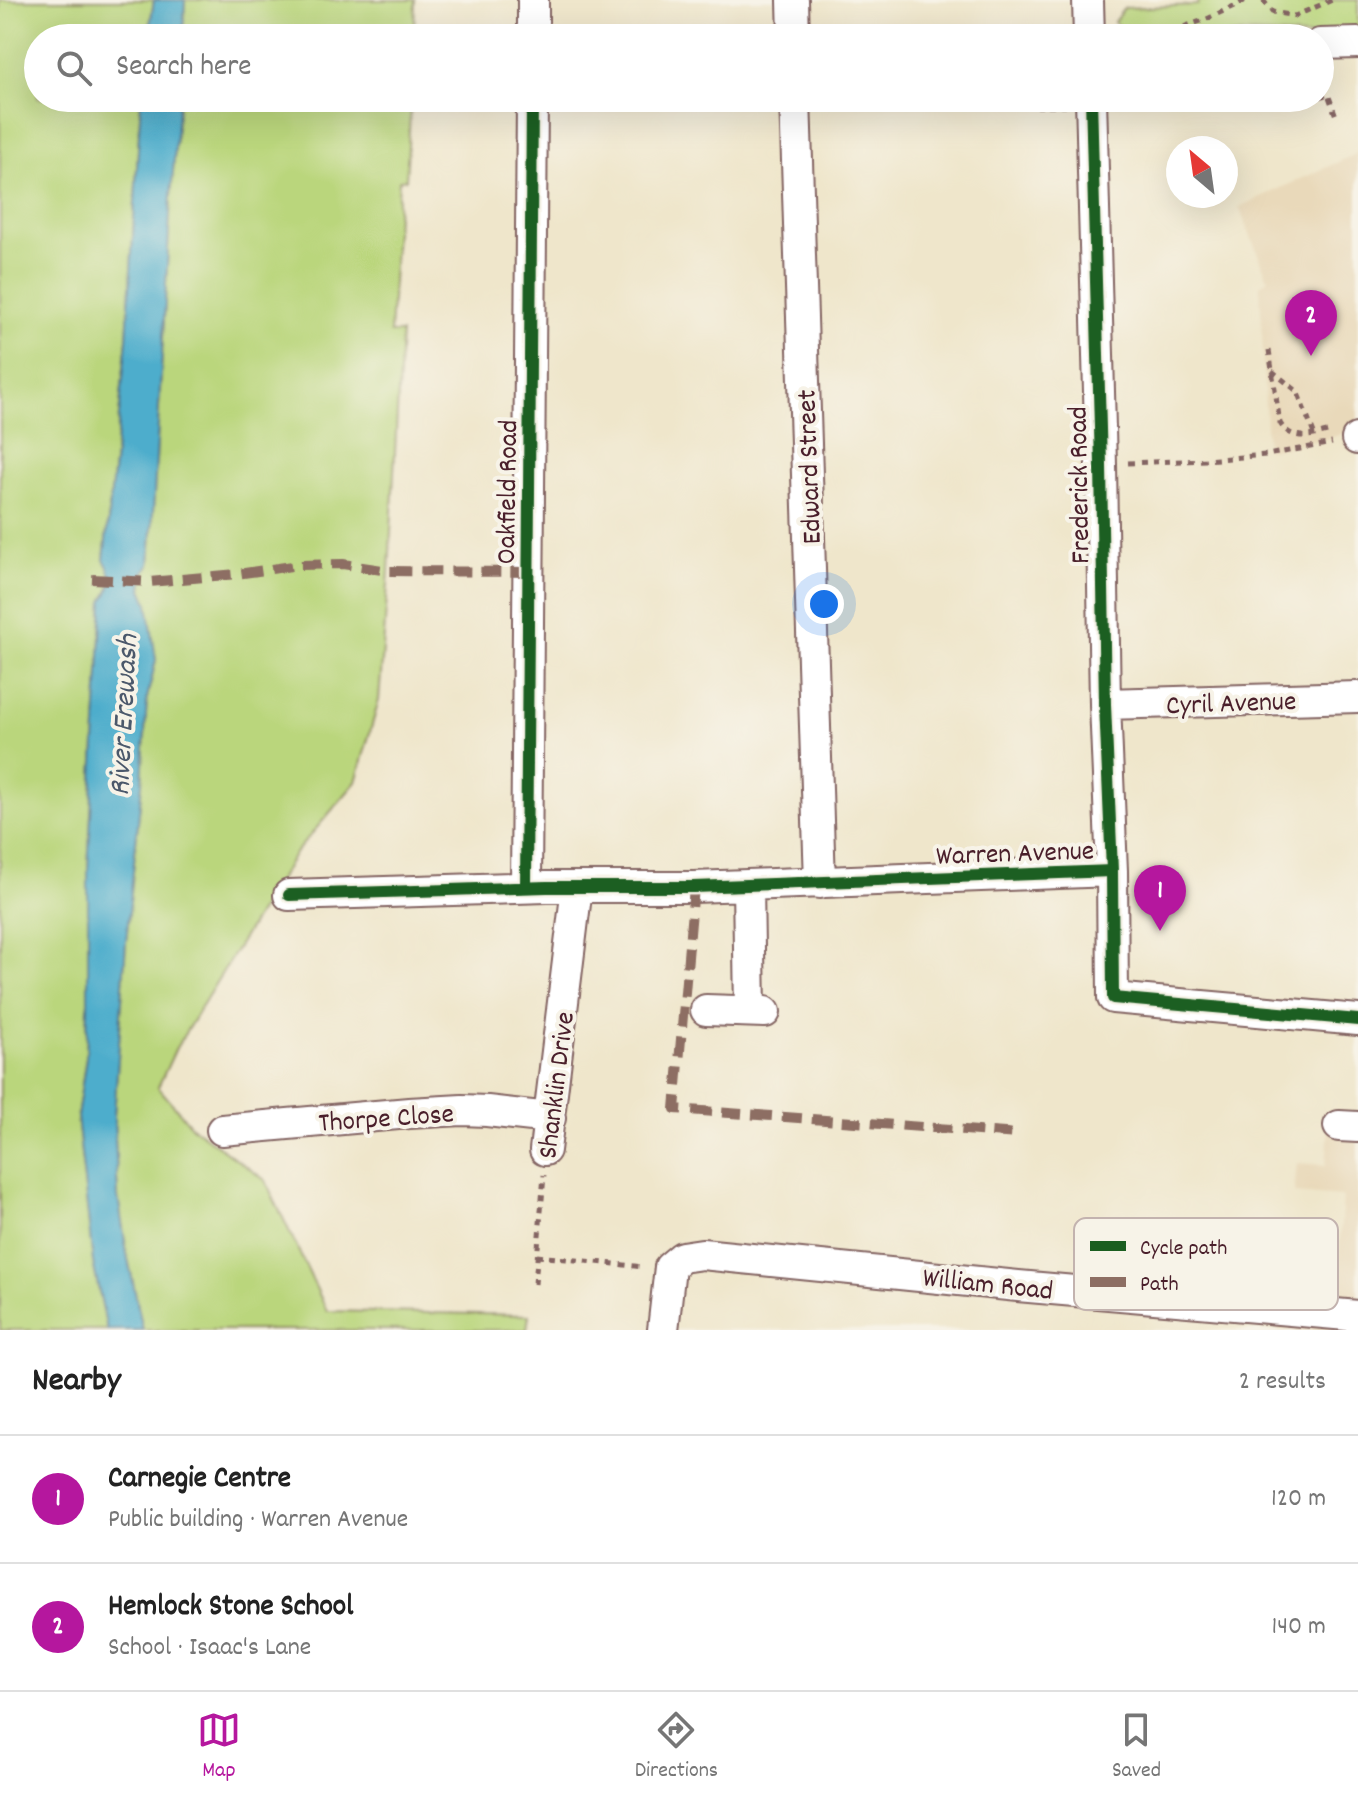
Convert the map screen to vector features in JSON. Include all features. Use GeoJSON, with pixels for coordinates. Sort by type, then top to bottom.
{"type":"FeatureCollection","features":[{"type":"Feature","properties":{"kind":"street"},"geometry":{"type":"LineString","coordinates":[[533,0],[533,24]]}},
{"type":"Feature","properties":{"kind":"street"},"geometry":{"type":"LineString","coordinates":[[793,0],[794,24]]}},
{"type":"Feature","properties":{"kind":"street"},"geometry":{"type":"LineString","coordinates":[[1088,0],[1089,24]]}},
{"type":"Feature","properties":{"kind":"street"},"geometry":{"type":"LineString","coordinates":[[1334,44],[1358,43]]}},
{"type":"Feature","properties":{"kind":"street","name":"Oakfield Road"},"geometry":{"type":"LineString","coordinates":[[532,112],[536,887]]}},
{"type":"Feature","properties":{"kind":"street","name":"Edward Street"},"geometry":{"type":"LineString","coordinates":[[795,112],[820,883]]}},
{"type":"Feature","properties":{"kind":"street","name":"Frederick Road"},"geometry":{"type":"LineString","coordinates":[[1091,112],[1105,704],[1112,871]]}},
{"type":"Feature","properties":{"kind":"street","name":"Cyril Avenue"},"geometry":{"type":"LineString","coordinates":[[1105,704],[1358,697]]}},
{"type":"Feature","properties":{"kind":"street","name":"Warren Avenue"},"geometry":{"type":"LineString","coordinates":[[289,895],[536,887],[748,886],[1112,871],[1113,998],[1358,1020]]}},
{"type":"Feature","properties":{"kind":"street"},"geometry":{"type":"LineString","coordinates":[[706,1010],[758,1011],[748,886]]}},
{"type":"Feature","properties":{"kind":"street","name":"Shanklin Drive"},"geometry":{"type":"LineString","coordinates":[[545,1150],[577,887]]}},
{"type":"Feature","properties":{"kind":"street","name":"Thorpe Close"},"geometry":{"type":"LineString","coordinates":[[222,1130],[462,1110],[550,1118]]}},
{"type":"Feature","properties":{"kind":"street","name":"William Road"},"geometry":{"type":"LineString","coordinates":[[670,1268],[682,1257],[702,1254],[1074,1291]]}},
{"type":"Feature","properties":{"kind":"street"},"geometry":{"type":"LineString","coordinates":[[663,1330],[670,1268]]}},
{"type":"Feature","properties":{"kind":"street","name":"William Road"},"geometry":{"type":"LineString","coordinates":[[1290,1310],[1358,1316]]}},
{"type":"Feature","properties":{"kind":"path"},"geometry":{"type":"LineString","coordinates":[[1192,24],[1246,0]]}},
{"type":"Feature","properties":{"kind":"path"},"geometry":{"type":"LineString","coordinates":[[1263,0],[1272,12],[1295,16],[1332,0]]}},
{"type":"Feature","properties":{"kind":"path"},"geometry":{"type":"LineString","coordinates":[[1334,111],[1337,119]]}},
{"type":"Feature","properties":{"kind":"path"},"geometry":{"type":"LineString","coordinates":[[1269,350],[1280,423],[1285,431],[1295,436],[1328,432]]}},
{"type":"Feature","properties":{"kind":"path"},"geometry":{"type":"LineString","coordinates":[[1272,371],[1297,391],[1314,434]]}},
{"type":"Feature","properties":{"kind":"path"},"geometry":{"type":"LineString","coordinates":[[1101,465],[1267,455],[1358,439]]}},
{"type":"Feature","properties":{"kind":"path"},"geometry":{"type":"LineString","coordinates":[[537,1256],[670,1268]]}},
{"type":"Feature","properties":{"kind":"shaded area"},"geometry":{"type":"Polygon","coordinates":[[[1358,153],[1358,428],[1330,438],[1267,450],[1260,285],[1268,279],[1239,207],[1358,153]]]}},
{"type":"Feature","properties":{"kind":"shaded area"},"geometry":{"type":"Polygon","coordinates":[[[1330,1113],[1358,1116],[1358,1330],[1279,1330],[1280,1310],[1338,1310],[1343,1197],[1294,1193],[1297,1163],[1326,1165],[1330,1113]]]}},
{"type":"Feature","properties":{"kind":"green space"},"geometry":{"type":"Polygon","coordinates":[[[0,0],[154,0],[150,24],[24,24],[24,112],[140,112],[127,339],[104,559],[111,580],[103,601],[88,868],[86,1057],[77,1117],[93,1262],[107,1330],[0,1330],[0,0]]]}},
{"type":"Feature","properties":{"kind":"green space"},"geometry":{"type":"Polygon","coordinates":[[[185,0],[415,0],[414,24],[184,24],[185,0]]]}},
{"type":"Feature","properties":{"kind":"green space"},"geometry":{"type":"Polygon","coordinates":[[[1199,0],[1358,0],[1358,36],[1334,37],[1334,24],[1114,22],[1124,8],[1198,5],[1199,0]]]}},
{"type":"Feature","properties":{"kind":"green space"},"geometry":{"type":"Polygon","coordinates":[[[178,112],[410,112],[406,179],[399,180],[390,333],[401,333],[379,700],[356,782],[296,852],[176,1048],[158,1087],[192,1127],[265,1180],[327,1311],[529,1315],[527,1330],[143,1330],[118,1197],[114,1116],[147,698],[156,660],[142,589],[144,572],[150,565],[178,112]]]}},
{"type":"Feature","properties":{"kind":"water"},"geometry":{"type":"Polygon","coordinates":[[[154,0],[185,0],[184,24],[150,24],[154,0]]]}},
{"type":"Feature","properties":{"kind":"water","name":"River Erewash"},"geometry":{"type":"Polygon","coordinates":[[[140,112],[178,112],[150,565],[144,572],[142,589],[148,603],[156,660],[147,698],[114,1117],[118,1197],[143,1330],[107,1330],[93,1262],[77,1117],[86,1057],[88,868],[103,601],[111,580],[104,560],[127,339],[140,112]]]}},
{"type":"Feature","properties":{"kind":"marked path"},"geometry":{"type":"LineString","coordinates":[[92,579],[150,582],[299,565],[343,564],[389,571],[528,572]]}},
{"type":"Feature","properties":{"kind":"marked path"},"geometry":{"type":"LineString","coordinates":[[694,887],[675,1109],[1019,1134]]}},
{"type":"Feature","properties":{"kind":"cycle path"},"geometry":{"type":"LineString","coordinates":[[526,887],[532,112]]}},
{"type":"Feature","properties":{"kind":"cycle path"},"geometry":{"type":"LineString","coordinates":[[1091,112],[1113,998],[1358,1020]]}},
{"type":"Feature","properties":{"kind":"cycle path"},"geometry":{"type":"LineString","coordinates":[[289,895],[547,887],[694,887],[1112,871]]}},
{"type":"Feature","properties":{"kind":"place","name":"Hemlock Stone School"},"geometry":{"type":"Point","coordinates":[1311,356]}},
{"type":"Feature","properties":{"kind":"place","name":"Carnegie Centre"},"geometry":{"type":"Point","coordinates":[1160,931]}}]}
